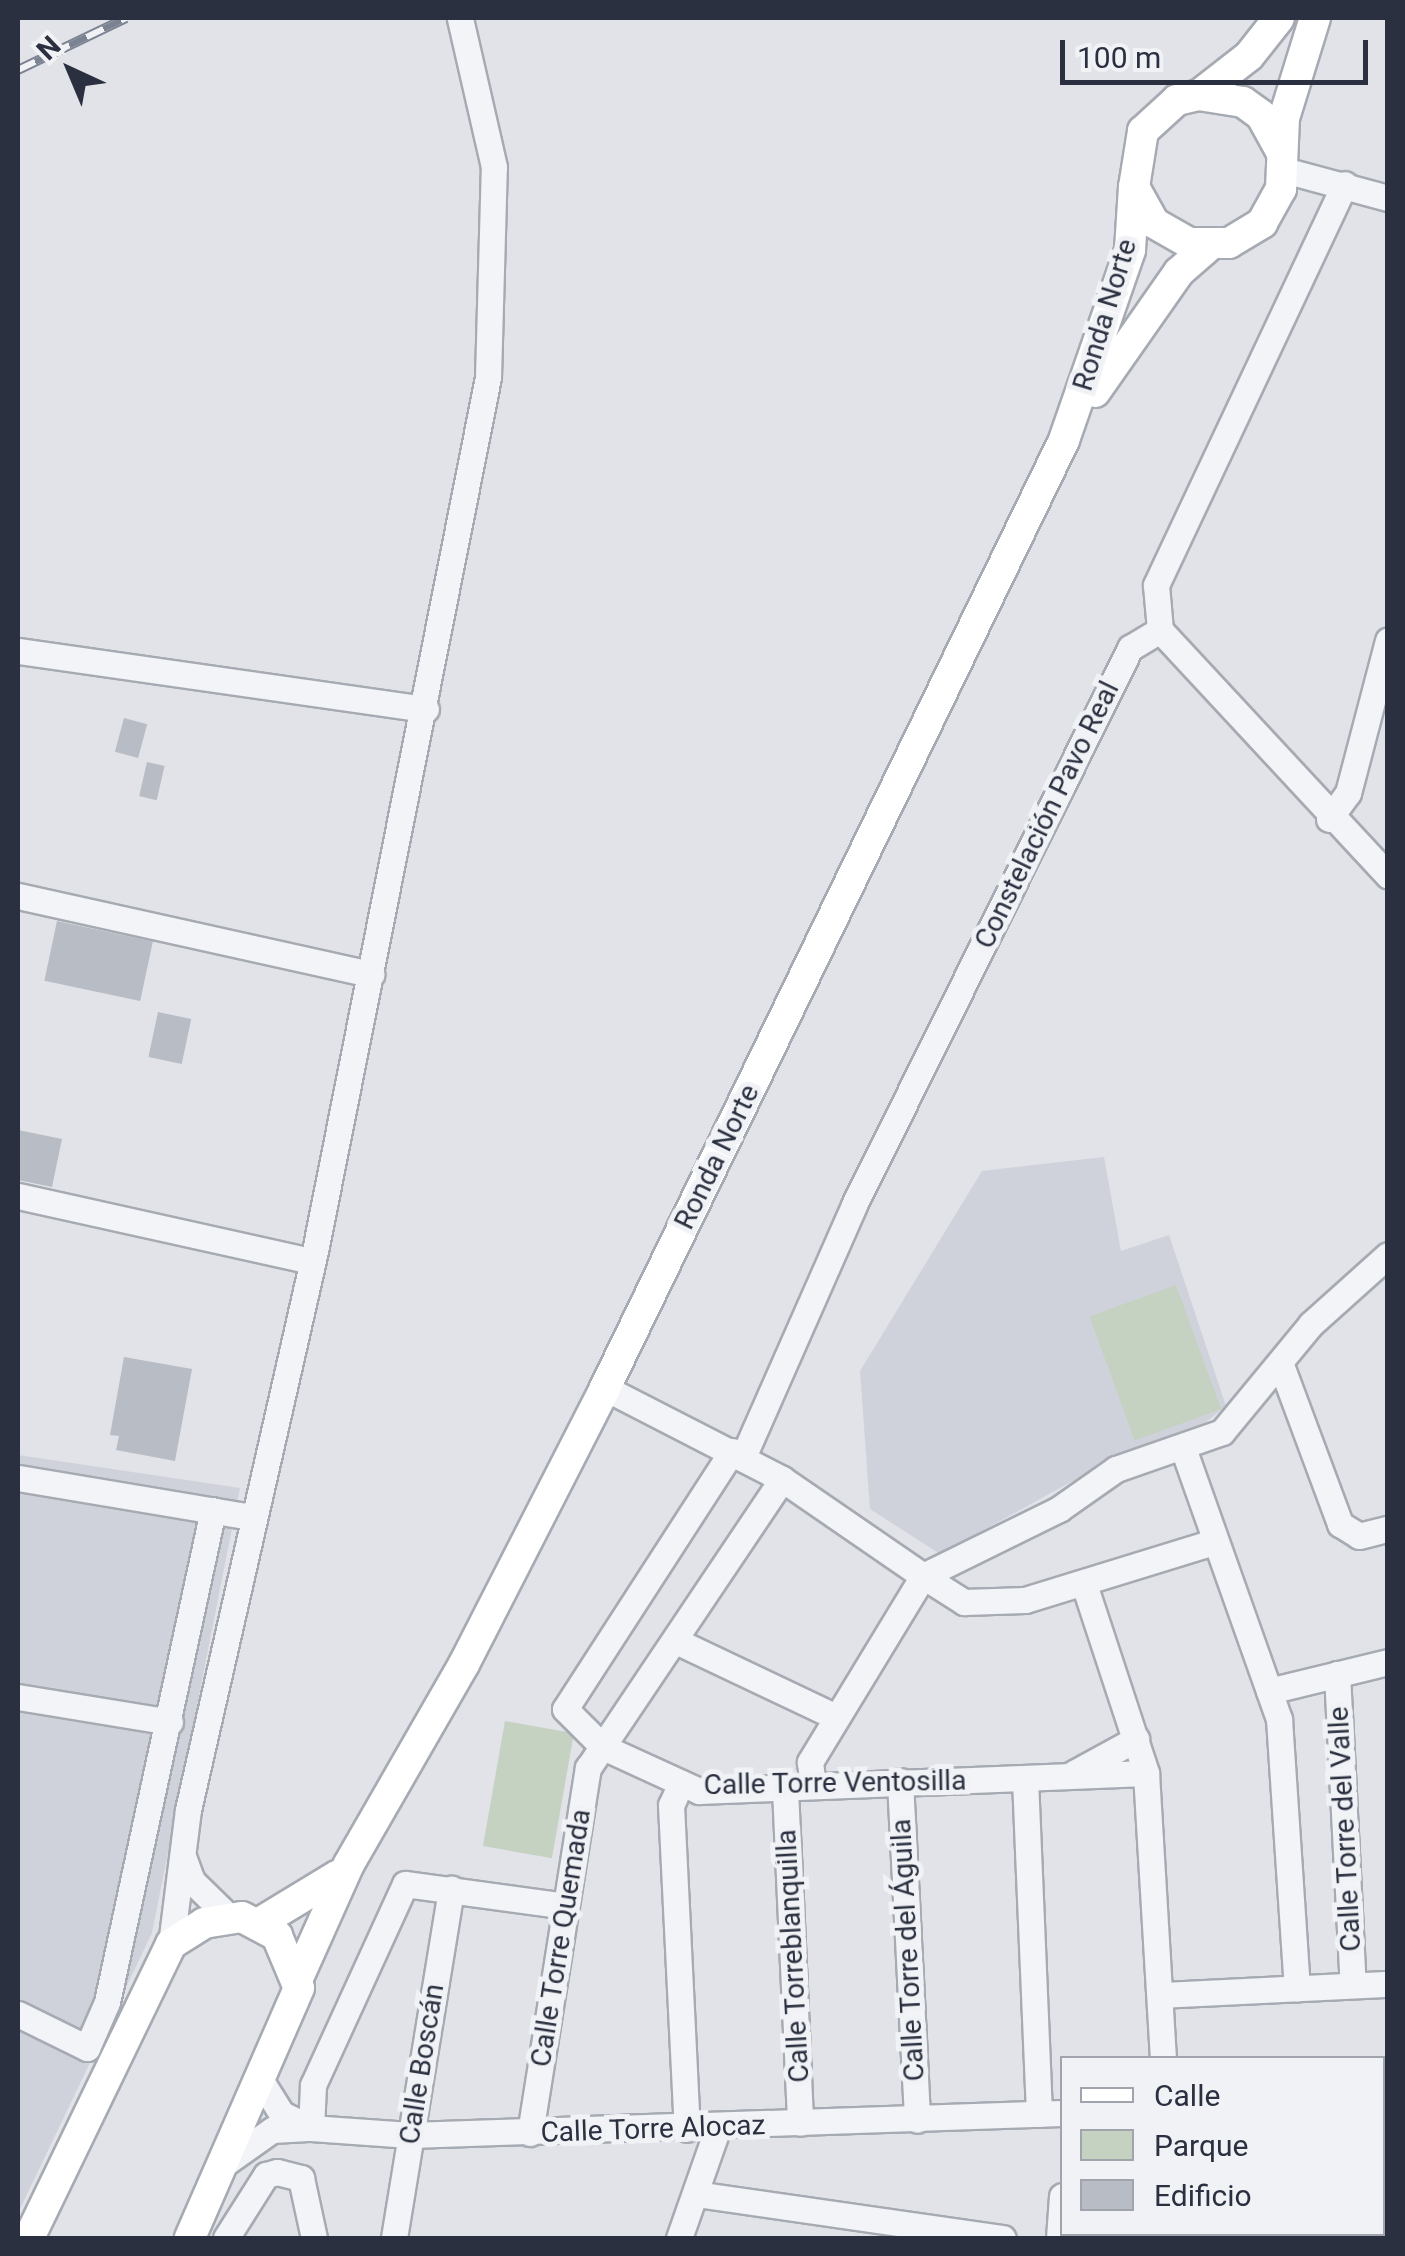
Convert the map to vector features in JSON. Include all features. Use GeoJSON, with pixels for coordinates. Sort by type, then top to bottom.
{"type":"FeatureCollection","features":[{"type":"Feature","properties":{"kind":"main road","name":"Ronda Norte"},"geometry":{"type":"LineString","coordinates":[[190,2238],[263,2084],[297,2002],[298,1978],[350,1864],[464,1664],[605,1388],[1064,440],[1130,250],[1143,131],[1167,107],[1199,94],[1249,56],[1279,18]]}},
{"type":"Feature","properties":{"kind":"main road","name":"Ronda Norte"},"geometry":{"type":"LineString","coordinates":[[1064,440],[1157,302],[1209,246],[1262,223],[1283,162],[1292,82],[1316,18]]}},
{"type":"Feature","properties":{"kind":"main road"},"geometry":{"type":"LineString","coordinates":[[1199,94],[1222,95],[1261,115],[1283,162]]}},
{"type":"Feature","properties":{"kind":"main road","name":"Ronda Norte"},"geometry":{"type":"LineString","coordinates":[[1134,187],[1170,235],[1209,246]]}},
{"type":"Feature","properties":{"kind":"main road","name":"Ronda Norte"},"geometry":{"type":"LineString","coordinates":[[261,1922],[322,1892],[350,1864]]}},
{"type":"Feature","properties":{"kind":"main road"},"geometry":{"type":"LineString","coordinates":[[29,2238],[171,1944],[228,1916],[261,1922],[298,1978]]}},
{"type":"Feature","properties":{"kind":"street"},"geometry":{"type":"LineString","coordinates":[[171,1944],[184,1859],[252,1517],[312,1261],[426,708],[488,376],[494,167],[460,18]]}},
{"type":"Feature","properties":{"kind":"street"},"geometry":{"type":"LineString","coordinates":[[1283,162],[1388,198]]}},
{"type":"Feature","properties":{"kind":"street"},"geometry":{"type":"LineString","coordinates":[[1345,184],[1156,585],[1160,630],[1329,820],[1388,875]]}},
{"type":"Feature","properties":{"kind":"street","name":"Constelación Pavo Real"},"geometry":{"type":"LineString","coordinates":[[738,1454],[854,1205],[1130,648],[1160,630]]}},
{"type":"Feature","properties":{"kind":"street"},"geometry":{"type":"LineString","coordinates":[[1329,820],[1348,793],[1388,640]]}},
{"type":"Feature","properties":{"kind":"street"},"geometry":{"type":"LineString","coordinates":[[18,651],[426,708]]}},
{"type":"Feature","properties":{"kind":"street"},"geometry":{"type":"LineString","coordinates":[[18,896],[371,974]]}},
{"type":"Feature","properties":{"kind":"street"},"geometry":{"type":"LineString","coordinates":[[18,1196],[312,1261]]}},
{"type":"Feature","properties":{"kind":"street"},"geometry":{"type":"LineString","coordinates":[[812,1786],[810,1762],[924,1576],[1058,1509],[1116,1469],[1222,1432],[1311,1324],[1388,1254]]}},
{"type":"Feature","properties":{"kind":"street"},"geometry":{"type":"LineString","coordinates":[[1281,1365],[1340,1524],[1360,1536],[1388,1528]]}},
{"type":"Feature","properties":{"kind":"street"},"geometry":{"type":"LineString","coordinates":[[605,1388],[782,1479],[964,1602],[1085,1587],[1214,1542]]}},
{"type":"Feature","properties":{"kind":"street","name":"Calle Torre del Valle"},"geometry":{"type":"LineString","coordinates":[[1184,1448],[1214,1542],[1270,1691],[1286,1752],[1296,1988]]}},
{"type":"Feature","properties":{"kind":"street"},"geometry":{"type":"LineString","coordinates":[[604,1747],[566,1708],[738,1454]]}},
{"type":"Feature","properties":{"kind":"street"},"geometry":{"type":"LineString","coordinates":[[18,1478],[252,1517]]}},
{"type":"Feature","properties":{"kind":"street","name":"Calle Torre Quemada"},"geometry":{"type":"LineString","coordinates":[[530,2133],[588,1768],[782,1479]]}},
{"type":"Feature","properties":{"kind":"street"},"geometry":{"type":"LineString","coordinates":[[18,2014],[88,2048],[107,2002],[170,1722],[212,1510]]}},
{"type":"Feature","properties":{"kind":"street"},"geometry":{"type":"LineString","coordinates":[[1085,1587],[1146,1774],[1163,2056]]}},
{"type":"Feature","properties":{"kind":"street"},"geometry":{"type":"LineString","coordinates":[[676,1640],[836,1717]]}},
{"type":"Feature","properties":{"kind":"street"},"geometry":{"type":"LineString","coordinates":[[1270,1691],[1388,1662]]}},
{"type":"Feature","properties":{"kind":"street","name":"Calle Torre del Valle"},"geometry":{"type":"LineString","coordinates":[[1337,1674],[1353,1985]]}},
{"type":"Feature","properties":{"kind":"street"},"geometry":{"type":"LineString","coordinates":[[18,1698],[170,1722]]}},
{"type":"Feature","properties":{"kind":"street","name":"Calle Torre Ventosilla"},"geometry":{"type":"LineString","coordinates":[[1074,1773],[1136,1738]]}},
{"type":"Feature","properties":{"kind":"street","name":"Calle Torre Ventosilla"},"geometry":{"type":"LineString","coordinates":[[604,1747],[700,1791],[1025,1779],[1074,1773],[1146,1774]]}},
{"type":"Feature","properties":{"kind":"street"},"geometry":{"type":"LineString","coordinates":[[1025,1779],[1050,2114]]}},
{"type":"Feature","properties":{"kind":"street","name":"Calle Torre del Águila"},"geometry":{"type":"LineString","coordinates":[[900,1781],[917,2120]]}},
{"type":"Feature","properties":{"kind":"street"},"geometry":{"type":"LineString","coordinates":[[682,1783],[672,1804],[687,2129]]}},
{"type":"Feature","properties":{"kind":"street","name":"Calle Torreblanquilla"},"geometry":{"type":"LineString","coordinates":[[785,1788],[800,2123]]}},
{"type":"Feature","properties":{"kind":"street"},"geometry":{"type":"LineString","coordinates":[[184,1859],[192,1880],[228,1916]]}},
{"type":"Feature","properties":{"kind":"street"},"geometry":{"type":"LineString","coordinates":[[263,2084],[282,2114],[311,2128],[313,2085],[404,1884],[565,1906]]}},
{"type":"Feature","properties":{"kind":"street","name":"Calle Boscán"},"geometry":{"type":"LineString","coordinates":[[394,2238],[452,1889]]}},
{"type":"Feature","properties":{"kind":"street"},"geometry":{"type":"LineString","coordinates":[[1160,1995],[1388,1984]]}},
{"type":"Feature","properties":{"kind":"street","name":"Calle Torre Alocaz"},"geometry":{"type":"LineString","coordinates":[[228,2160],[272,2130],[311,2128],[410,2135],[530,2133],[1050,2114]]}},
{"type":"Feature","properties":{"kind":"street"},"geometry":{"type":"LineString","coordinates":[[679,2238],[718,2127]]}},
{"type":"Feature","properties":{"kind":"street"},"geometry":{"type":"LineString","coordinates":[[226,2238],[266,2175],[301,2178],[314,2238]]}},
{"type":"Feature","properties":{"kind":"street"},"geometry":{"type":"LineString","coordinates":[[696,2194],[1003,2238]]}},
{"type":"Feature","properties":{"kind":"street"},"geometry":{"type":"LineString","coordinates":[[1272,2237],[1388,2236]]}},
{"type":"Feature","properties":{"kind":"shaded area"},"geometry":{"type":"Polygon","coordinates":[[[1104,1157],[1121,1251],[1169,1235],[1226,1406],[1201,1426],[1069,1483],[940,1554],[870,1509],[860,1371],[982,1171],[1104,1157]]]}},
{"type":"Feature","properties":{"kind":"shaded area"},"geometry":{"type":"Polygon","coordinates":[[[18,1455],[240,1488],[152,1933],[18,2213],[18,1455]]]}},
{"type":"Feature","properties":{"kind":"green space"},"geometry":{"type":"Polygon","coordinates":[[[1176,1285],[1221,1409],[1135,1441],[1090,1316],[1176,1285]]]}},
{"type":"Feature","properties":{"kind":"green space"},"geometry":{"type":"Polygon","coordinates":[[[505,1721],[574,1733],[552,1858],[483,1846],[505,1721]]]}},
{"type":"Feature","properties":{"kind":"building"},"geometry":{"type":"Polygon","coordinates":[[[124,718],[147,724],[138,758],[115,752],[124,718]]]}},
{"type":"Feature","properties":{"kind":"building"},"geometry":{"type":"Polygon","coordinates":[[[147,762],[165,766],[157,800],[139,796],[147,762]]]}},
{"type":"Feature","properties":{"kind":"building"},"geometry":{"type":"Polygon","coordinates":[[[57,921],[153,941],[140,1001],[44,981],[57,921]]]}},
{"type":"Feature","properties":{"kind":"building"},"geometry":{"type":"Polygon","coordinates":[[[158,1012],[191,1019],[182,1064],[148,1057],[158,1012]]]}},
{"type":"Feature","properties":{"kind":"building"},"geometry":{"type":"Polygon","coordinates":[[[18,1130],[62,1139],[52,1187],[18,1180],[18,1130]]]}},
{"type":"Feature","properties":{"kind":"building"},"geometry":{"type":"Polygon","coordinates":[[[124,1357],[192,1369],[175,1461],[116,1450],[119,1436],[110,1435],[124,1357]]]}},
{"type":"Feature","properties":{"kind":"railway"},"geometry":{"type":"LineString","coordinates":[[18,70],[126,18]]}}]}
